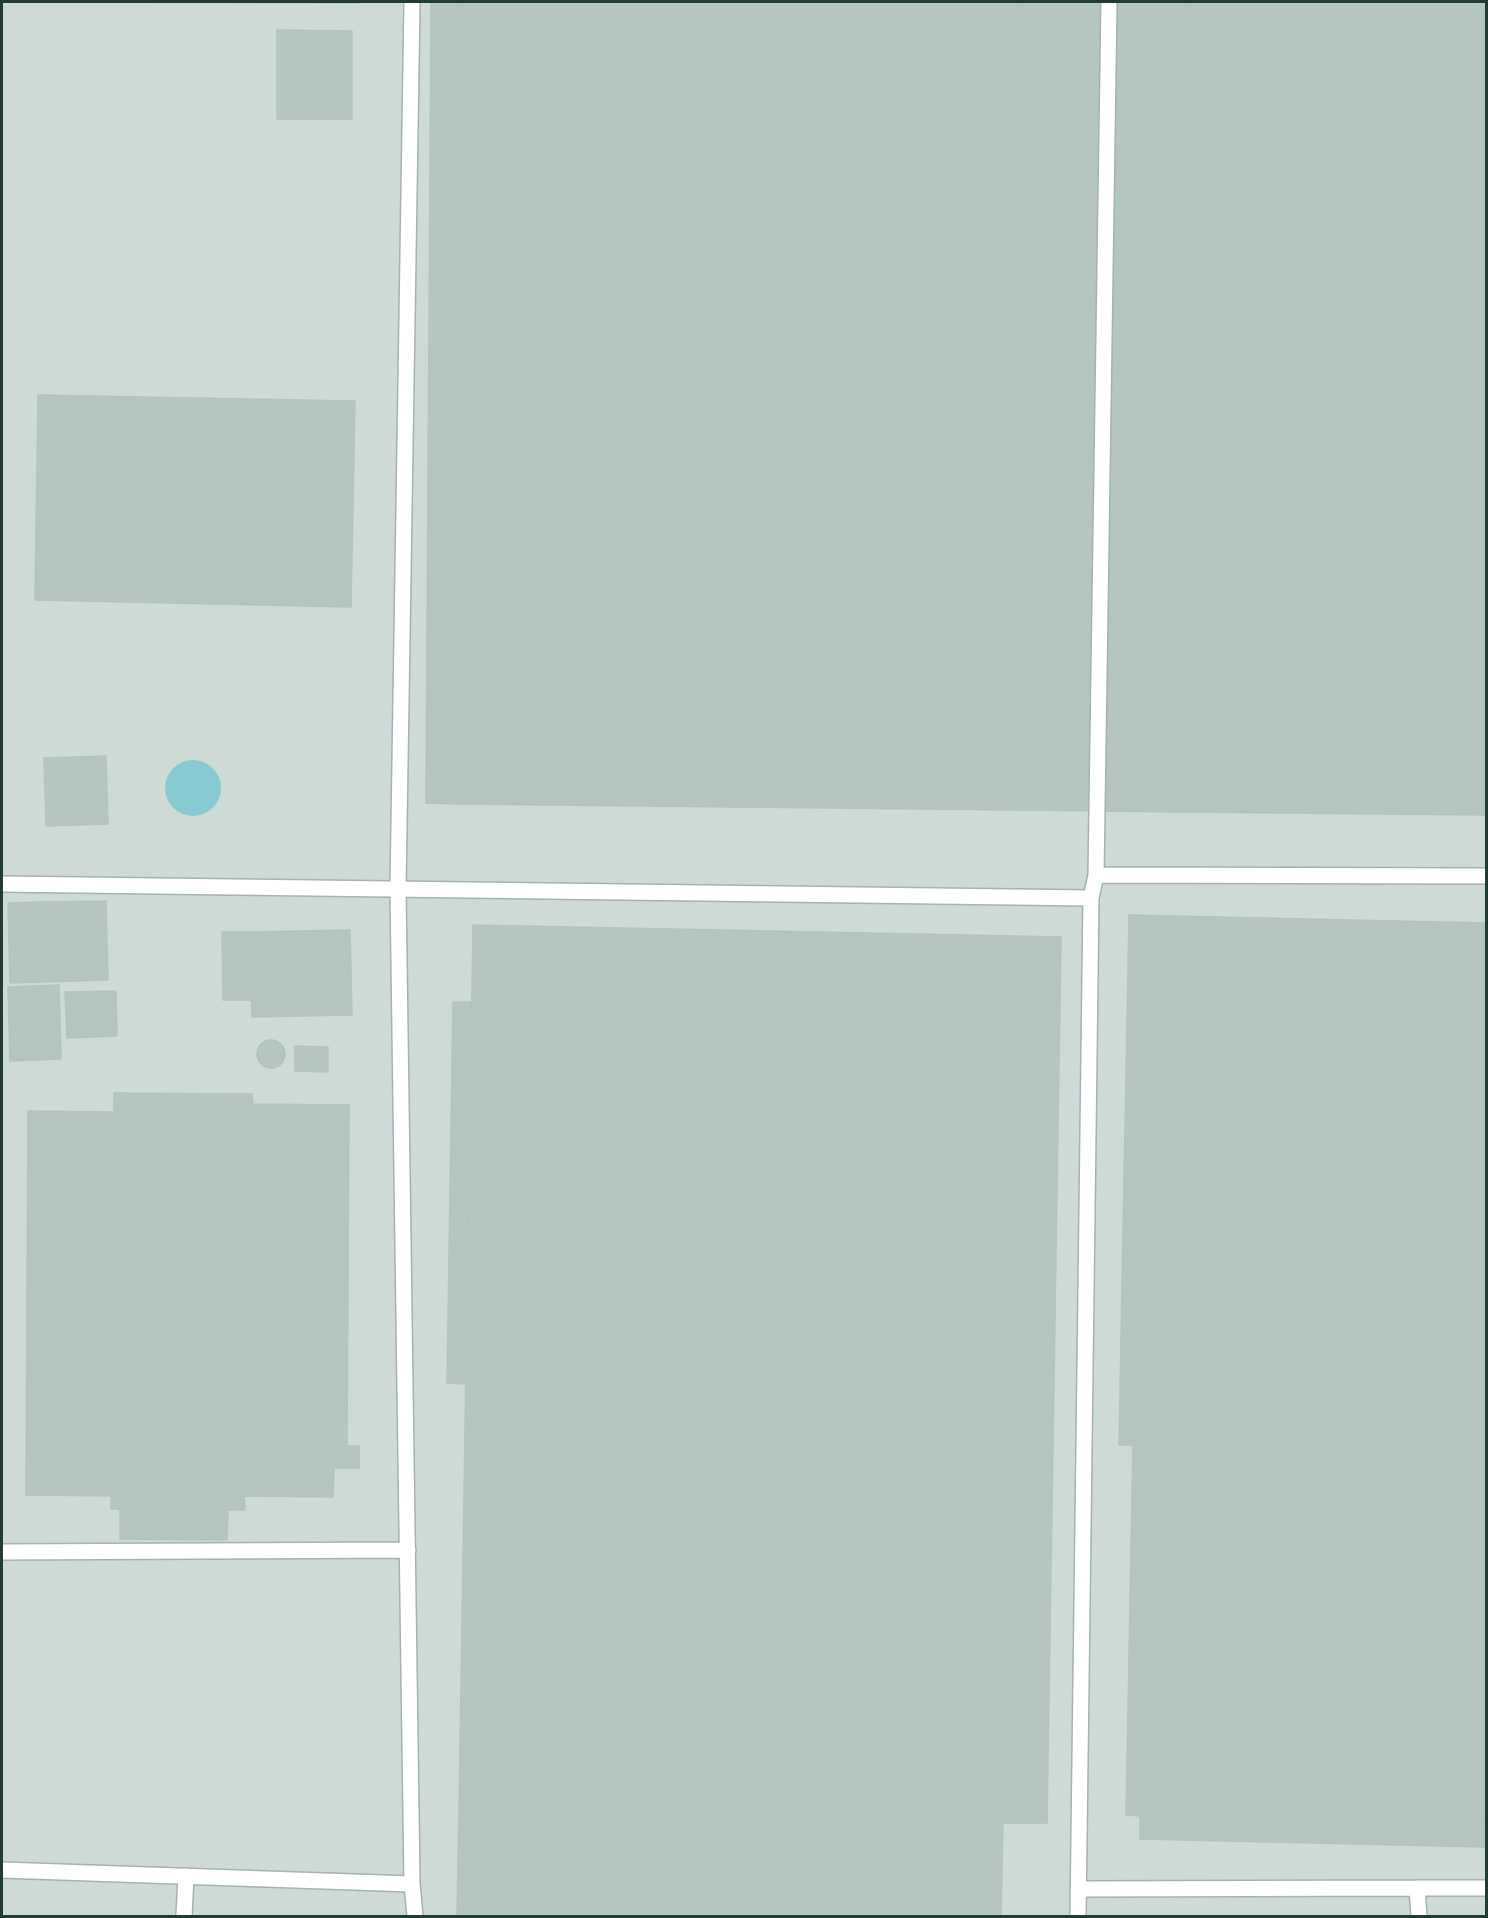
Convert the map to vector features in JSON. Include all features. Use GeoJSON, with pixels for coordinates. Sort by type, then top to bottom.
{"type":"FeatureCollection","features":[{"type":"Feature","properties":{"kind":"lane"},"geometry":{"type":"LineString","coordinates":[[412,2],[398,889],[412,1884],[415,1917]]}},
{"type":"Feature","properties":{"kind":"lane"},"geometry":{"type":"LineString","coordinates":[[1078,1917],[1091,898],[1096,875],[1109,2]]}},
{"type":"Feature","properties":{"kind":"lane"},"geometry":{"type":"LineString","coordinates":[[1096,875],[1486,876]]}},
{"type":"Feature","properties":{"kind":"lane"},"geometry":{"type":"LineString","coordinates":[[2,884],[1091,898]]}},
{"type":"Feature","properties":{"kind":"lane"},"geometry":{"type":"LineString","coordinates":[[2,1552],[408,1550]]}},
{"type":"Feature","properties":{"kind":"lane"},"geometry":{"type":"LineString","coordinates":[[2,1870],[412,1884]]}},
{"type":"Feature","properties":{"kind":"lane"},"geometry":{"type":"LineString","coordinates":[[184,1917],[186,1876]]}},
{"type":"Feature","properties":{"kind":"lane"},"geometry":{"type":"LineString","coordinates":[[1417,1888],[1419,1917]]}},
{"type":"Feature","properties":{"kind":"lane"},"geometry":{"type":"LineString","coordinates":[[1078,1889],[1486,1888]]}},
{"type":"Feature","properties":{"kind":"shaded area"},"geometry":{"type":"Polygon","coordinates":[[[2,2],[1486,2],[1486,1916],[2,1916],[2,2]]]}},
{"type":"Feature","properties":{"kind":"water"},"geometry":{"type":"Polygon","coordinates":[[[193,760],[204,762],[213,768],[219,777],[221,788],[219,799],[213,808],[204,814],[193,816],[182,814],[173,808],[167,799],[165,788],[167,777],[173,768],[182,762],[193,760]]]}},
{"type":"Feature","properties":{"kind":"building"},"geometry":{"type":"Polygon","coordinates":[[[43,2],[359,2],[359,3],[43,2]]]}},
{"type":"Feature","properties":{"kind":"building"},"geometry":{"type":"Polygon","coordinates":[[[431,2],[463,2],[458,804],[426,803],[431,2]]]}},
{"type":"Feature","properties":{"kind":"building"},"geometry":{"type":"Polygon","coordinates":[[[463,2],[1019,2],[1013,810],[458,804],[463,2]]]}},
{"type":"Feature","properties":{"kind":"building"},"geometry":{"type":"Polygon","coordinates":[[[1019,2],[1185,2],[1180,812],[1013,810],[1019,2]]]}},
{"type":"Feature","properties":{"kind":"building"},"geometry":{"type":"Polygon","coordinates":[[[1185,2],[1486,2],[1486,815],[1180,812],[1185,2]]]}},
{"type":"Feature","properties":{"kind":"building"},"geometry":{"type":"Polygon","coordinates":[[[277,30],[352,31],[352,119],[277,119],[277,30]]]}},
{"type":"Feature","properties":{"kind":"building"},"geometry":{"type":"Polygon","coordinates":[[[38,395],[355,401],[351,607],[35,600],[38,395]]]}},
{"type":"Feature","properties":{"kind":"building"},"geometry":{"type":"Polygon","coordinates":[[[106,756],[108,824],[46,826],[44,758],[106,756]]]}},
{"type":"Feature","properties":{"kind":"building"},"geometry":{"type":"Polygon","coordinates":[[[106,901],[108,980],[42,982],[40,902],[106,901]]]}},
{"type":"Feature","properties":{"kind":"building"},"geometry":{"type":"Polygon","coordinates":[[[40,902],[42,982],[10,983],[8,903],[40,902]]]}},
{"type":"Feature","properties":{"kind":"building"},"geometry":{"type":"Polygon","coordinates":[[[1129,915],[1486,923],[1486,1824],[1182,1817],[1181,1840],[1140,1839],[1140,1816],[1126,1815],[1133,1445],[1119,1445],[1129,915]]]}},
{"type":"Feature","properties":{"kind":"building"},"geometry":{"type":"Polygon","coordinates":[[[473,925],[1016,936],[1003,1823],[459,1812],[473,925]]]}},
{"type":"Feature","properties":{"kind":"building"},"geometry":{"type":"Polygon","coordinates":[[[350,930],[352,1015],[252,1017],[250,932],[350,930]]]}},
{"type":"Feature","properties":{"kind":"building"},"geometry":{"type":"Polygon","coordinates":[[[222,932],[250,932],[252,1000],[223,1000],[222,932]]]}},
{"type":"Feature","properties":{"kind":"building"},"geometry":{"type":"Polygon","coordinates":[[[1016,936],[1061,937],[1047,1823],[1003,1823],[1016,936]]]}},
{"type":"Feature","properties":{"kind":"building"},"geometry":{"type":"Polygon","coordinates":[[[59,985],[61,1059],[10,1061],[8,987],[59,985]]]}},
{"type":"Feature","properties":{"kind":"building"},"geometry":{"type":"Polygon","coordinates":[[[116,991],[117,1036],[67,1038],[65,992],[116,991]]]}},
{"type":"Feature","properties":{"kind":"building"},"geometry":{"type":"Polygon","coordinates":[[[453,1002],[472,1002],[465,1384],[447,1383],[453,1002]]]}},
{"type":"Feature","properties":{"kind":"building"},"geometry":{"type":"Polygon","coordinates":[[[271,1040],[281,1044],[285,1054],[281,1064],[271,1068],[261,1064],[257,1054],[261,1044],[271,1040]]]}},
{"type":"Feature","properties":{"kind":"building"},"geometry":{"type":"Polygon","coordinates":[[[295,1046],[328,1047],[328,1072],[295,1071],[295,1046]]]}},
{"type":"Feature","properties":{"kind":"building"},"geometry":{"type":"Polygon","coordinates":[[[114,1093],[252,1094],[253,1104],[349,1105],[347,1446],[359,1446],[359,1468],[334,1468],[333,1497],[244,1496],[245,1510],[228,1510],[111,1509],[111,1496],[26,1495],[28,1111],[114,1112],[114,1093]]]}},
{"type":"Feature","properties":{"kind":"building"},"geometry":{"type":"Polygon","coordinates":[[[120,1509],[228,1510],[227,1540],[120,1539],[120,1509]]]}},
{"type":"Feature","properties":{"kind":"building"},"geometry":{"type":"Polygon","coordinates":[[[459,1812],[1003,1823],[1001,1916],[457,1916],[459,1812]]]}},
{"type":"Feature","properties":{"kind":"building"},"geometry":{"type":"Polygon","coordinates":[[[1182,1817],[1486,1824],[1486,1847],[1181,1840],[1182,1817]]]}}]}
